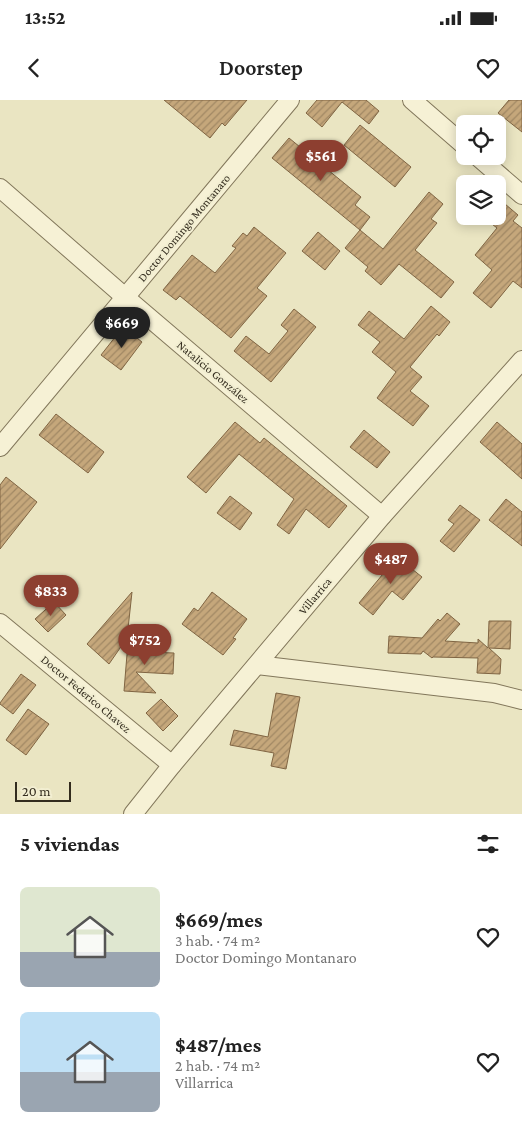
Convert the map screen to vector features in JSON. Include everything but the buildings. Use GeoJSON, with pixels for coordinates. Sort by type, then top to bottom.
{"type":"FeatureCollection","features":[{"type":"Feature","properties":{"kind":"street","name":"Doctor Domingo Montanaro"},"geometry":{"type":"LineString","coordinates":[[0,447],[290,100]]}},
{"type":"Feature","properties":{"kind":"street"},"geometry":{"type":"LineString","coordinates":[[412,100],[456,138]]}},
{"type":"Feature","properties":{"kind":"street"},"geometry":{"type":"LineString","coordinates":[[487,165],[522,195]]}},
{"type":"Feature","properties":{"kind":"street","name":"Natalicio González"},"geometry":{"type":"LineString","coordinates":[[0,188],[382,516]]}},
{"type":"Feature","properties":{"kind":"street","name":"Villarrica"},"geometry":{"type":"LineString","coordinates":[[133,814],[382,516],[522,360]]}},
{"type":"Feature","properties":{"kind":"street","name":"Doctor Federico Chavez"},"geometry":{"type":"LineString","coordinates":[[0,623],[172,765]]}},
{"type":"Feature","properties":{"kind":"street"},"geometry":{"type":"LineString","coordinates":[[257,665],[494,693],[522,700]]}}]}
